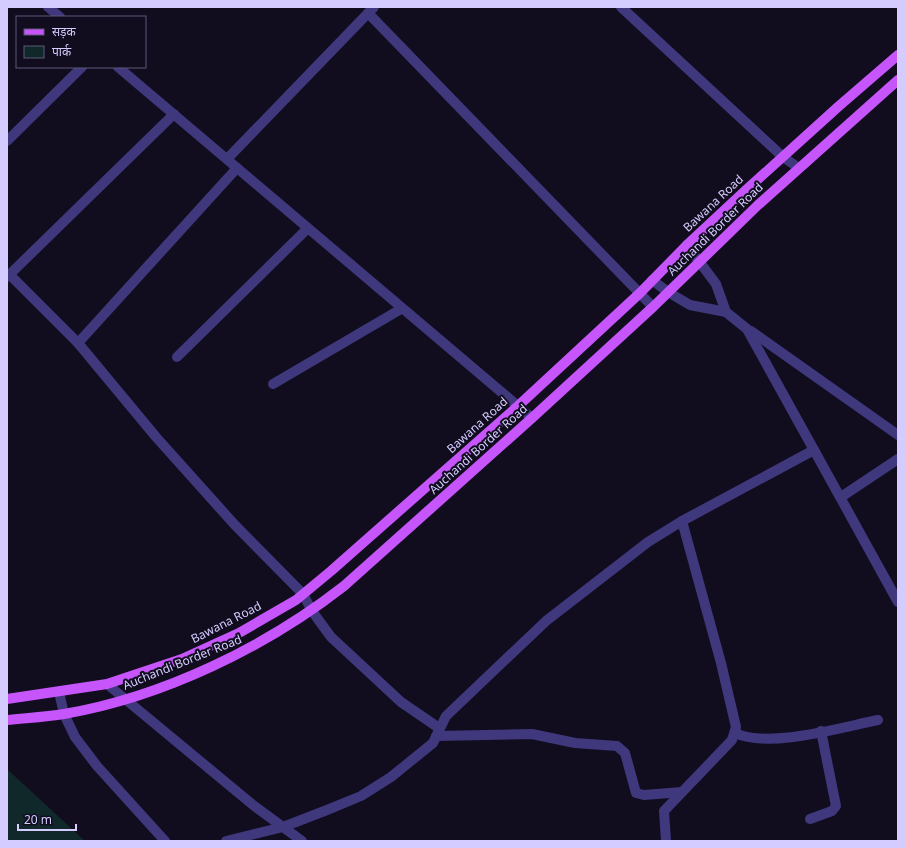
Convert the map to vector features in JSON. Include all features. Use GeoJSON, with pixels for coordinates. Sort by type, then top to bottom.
{"type":"FeatureCollection","features":[{"type":"Feature","properties":{"kind":"main road","name":"Bawana Road"},"geometry":{"type":"LineString","coordinates":[[7,699],[107,684],[182,659],[239,633],[303,594],[376,532],[518,406],[640,293],[687,245],[838,106],[898,55]]}},
{"type":"Feature","properties":{"kind":"main road","name":"Auchandi Border Road"},"geometry":{"type":"LineString","coordinates":[[7,720],[64,714],[125,699],[248,650],[312,611],[532,418],[653,307],[700,260],[799,168],[898,80]]}},
{"type":"Feature","properties":{"kind":"main road"},"geometry":{"type":"LineString","coordinates":[[456,461],[469,474]]}},
{"type":"Feature","properties":{"kind":"main road"},"geometry":{"type":"LineString","coordinates":[[376,532],[389,545]]}},
{"type":"Feature","properties":{"kind":"main road"},"geometry":{"type":"LineString","coordinates":[[203,649],[211,666]]}},
{"type":"Feature","properties":{"kind":"street"},"geometry":{"type":"LineString","coordinates":[[48,7],[59,16]]}},
{"type":"Feature","properties":{"kind":"street"},"geometry":{"type":"LineString","coordinates":[[621,7],[783,157],[799,168]]}},
{"type":"Feature","properties":{"kind":"street"},"geometry":{"type":"LineString","coordinates":[[227,159],[371,10],[653,307]]}},
{"type":"Feature","properties":{"kind":"street"},"geometry":{"type":"LineString","coordinates":[[7,141],[81,68]]}},
{"type":"Feature","properties":{"kind":"street"},"geometry":{"type":"LineString","coordinates":[[119,68],[307,229],[532,418]]}},
{"type":"Feature","properties":{"kind":"street"},"geometry":{"type":"LineString","coordinates":[[174,114],[8,275],[78,343],[156,437],[234,524],[303,594],[312,611],[331,637],[388,691],[438,732],[532,734],[574,743],[618,746],[625,753],[636,793],[644,796],[682,792]]}},
{"type":"Feature","properties":{"kind":"street"},"geometry":{"type":"LineString","coordinates":[[78,343],[237,168]]}},
{"type":"Feature","properties":{"kind":"street"},"geometry":{"type":"LineString","coordinates":[[177,357],[307,229]]}},
{"type":"Feature","properties":{"kind":"street"},"geometry":{"type":"LineString","coordinates":[[687,245],[700,260],[716,284],[726,312]]}},
{"type":"Feature","properties":{"kind":"street"},"geometry":{"type":"LineString","coordinates":[[652,280],[668,292],[690,305],[726,312],[747,329],[898,435]]}},
{"type":"Feature","properties":{"kind":"street"},"geometry":{"type":"LineString","coordinates":[[273,384],[402,309]]}},
{"type":"Feature","properties":{"kind":"street"},"geometry":{"type":"LineString","coordinates":[[747,329],[841,497],[872,558],[898,602]]}},
{"type":"Feature","properties":{"kind":"street"},"geometry":{"type":"LineString","coordinates":[[226,841],[284,826],[361,796],[391,777],[431,746],[446,716],[546,621],[648,542],[682,521],[814,450]]}},
{"type":"Feature","properties":{"kind":"street"},"geometry":{"type":"LineString","coordinates":[[841,497],[898,459]]}},
{"type":"Feature","properties":{"kind":"street"},"geometry":{"type":"LineString","coordinates":[[666,841],[664,811],[732,740],[736,727],[721,664],[682,521]]}},
{"type":"Feature","properties":{"kind":"street"},"geometry":{"type":"LineString","coordinates":[[107,684],[253,805],[284,826],[302,841]]}},
{"type":"Feature","properties":{"kind":"street"},"geometry":{"type":"LineString","coordinates":[[59,692],[64,714],[75,736],[97,766],[165,841]]}},
{"type":"Feature","properties":{"kind":"street"},"geometry":{"type":"LineString","coordinates":[[735,733],[750,738],[762,739],[821,731],[878,720]]}},
{"type":"Feature","properties":{"kind":"street"},"geometry":{"type":"LineString","coordinates":[[810,819],[832,811],[836,806],[821,731]]}},
{"type":"Feature","properties":{"kind":"green space"},"geometry":{"type":"Polygon","coordinates":[[[7,769],[85,841],[7,841],[7,769]]]}}]}
